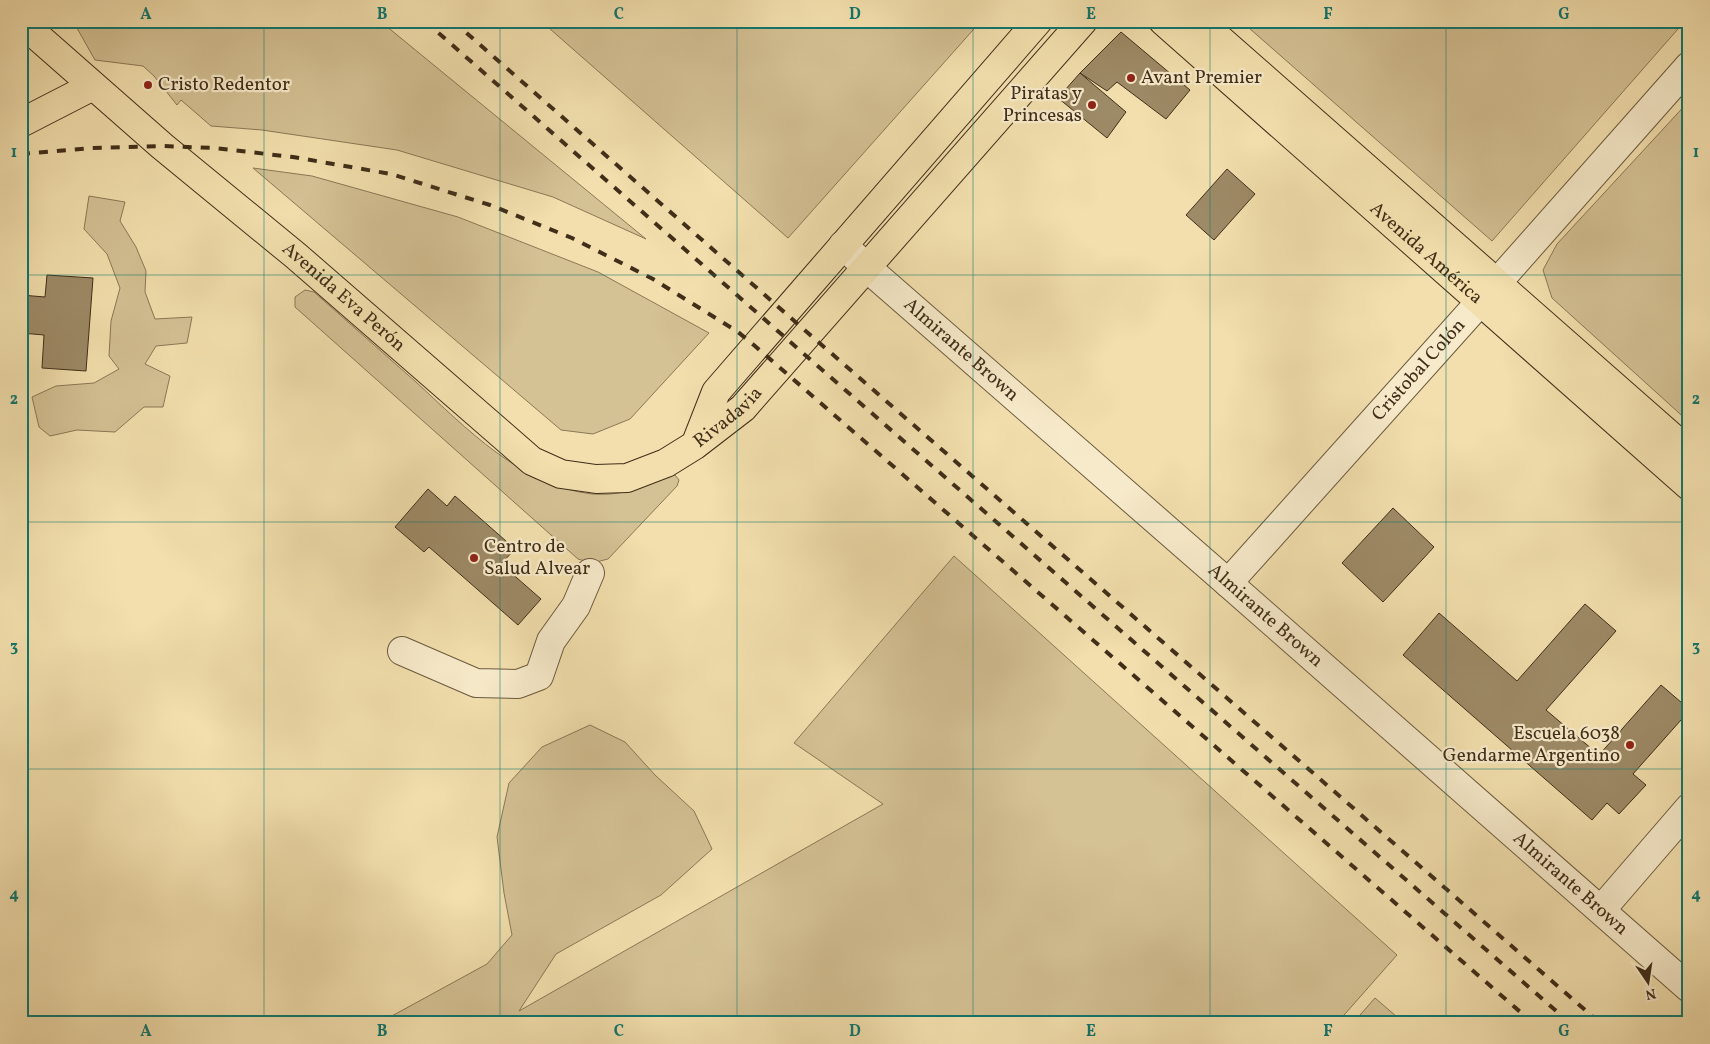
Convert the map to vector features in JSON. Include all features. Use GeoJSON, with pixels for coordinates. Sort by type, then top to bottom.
{"type":"FeatureCollection","features":[{"type":"Feature","properties":{"kind":"main road","name":"Rivadavia"},"geometry":{"type":"LineString","coordinates":[[695,445],[716,392],[1038,21]]}},
{"type":"Feature","properties":{"kind":"main road","name":"Rivadavia"},"geometry":{"type":"LineString","coordinates":[[695,445],[743,408],[1083,21]]}},
{"type":"Feature","properties":{"kind":"main road","name":"Avenida América"},"geometry":{"type":"LineString","coordinates":[[1163,21],[1488,292],[1689,452]]}},
{"type":"Feature","properties":{"kind":"main road","name":"Avenida América"},"geometry":{"type":"LineString","coordinates":[[1199,21],[1488,292],[1689,486]]}},
{"type":"Feature","properties":{"kind":"main road","name":"Avenida Eva Perón"},"geometry":{"type":"LineString","coordinates":[[21,22],[162,146],[295,255],[532,462],[561,474],[596,479],[627,478],[666,462],[695,445]]}},
{"type":"Feature","properties":{"kind":"main road"},"geometry":{"type":"LineString","coordinates":[[21,123],[93,86]]}},
{"type":"Feature","properties":{"kind":"street","name":"Cristobal Colón"},"geometry":{"type":"LineString","coordinates":[[1228,583],[1689,66]]}},
{"type":"Feature","properties":{"kind":"street","name":"Almirante Brown"},"geometry":{"type":"LineString","coordinates":[[843,245],[1689,988]]}},
{"type":"Feature","properties":{"kind":"street"},"geometry":{"type":"LineString","coordinates":[[402,650],[476,683],[518,684],[539,676],[551,641],[576,606],[590,573]]}},
{"type":"Feature","properties":{"kind":"street"},"geometry":{"type":"LineString","coordinates":[[1600,910],[1689,808]]}},
{"type":"Feature","properties":{"kind":"shaded area"},"geometry":{"type":"Polygon","coordinates":[[[73,21],[380,21],[646,239],[553,197],[397,150],[262,130],[211,126],[181,100],[177,105],[154,76],[143,66],[95,60],[73,21]]]}},
{"type":"Feature","properties":{"kind":"shaded area"},"geometry":{"type":"Polygon","coordinates":[[[541,21],[981,21],[788,238],[541,21]]]}},
{"type":"Feature","properties":{"kind":"shaded area"},"geometry":{"type":"Polygon","coordinates":[[[1241,21],[1685,21],[1492,241],[1241,21]]]}},
{"type":"Feature","properties":{"kind":"shaded area"},"geometry":{"type":"Polygon","coordinates":[[[1689,101],[1689,422],[1552,298],[1543,270],[1557,244],[1689,101]]]}},
{"type":"Feature","properties":{"kind":"shaded area"},"geometry":{"type":"Polygon","coordinates":[[[253,168],[312,176],[458,217],[598,272],[709,333],[630,419],[593,434],[561,430],[253,168]]]}},
{"type":"Feature","properties":{"kind":"shaded area"},"geometry":{"type":"Polygon","coordinates":[[[89,196],[125,202],[120,221],[136,247],[146,271],[145,292],[155,319],[192,317],[187,343],[156,346],[145,364],[170,376],[163,407],[144,407],[115,432],[77,430],[50,436],[39,427],[32,397],[56,386],[94,383],[119,369],[109,356],[111,321],[120,288],[107,254],[84,229],[89,196]]]}},
{"type":"Feature","properties":{"kind":"shaded area"},"geometry":{"type":"Polygon","coordinates":[[[305,290],[314,292],[475,436],[518,467],[542,480],[566,489],[592,494],[613,494],[632,490],[668,475],[675,475],[679,480],[677,486],[608,559],[592,563],[578,559],[295,307],[295,297],[305,290]]]}},
{"type":"Feature","properties":{"kind":"shaded area"},"geometry":{"type":"Polygon","coordinates":[[[954,556],[1397,955],[1337,1023],[379,1023],[487,964],[512,935],[504,893],[497,837],[509,783],[542,747],[590,725],[625,742],[655,775],[694,811],[712,849],[661,895],[556,954],[519,1011],[883,804],[794,743],[954,556]]]}},
{"type":"Feature","properties":{"kind":"shaded area"},"geometry":{"type":"Polygon","coordinates":[[[1375,998],[1404,1023],[1353,1023],[1375,998]]]}},
{"type":"Feature","properties":{"kind":"building","name":"Avant Premier"},"geometry":{"type":"Polygon","coordinates":[[[1121,32],[1190,90],[1166,119],[1117,82],[1107,91],[1080,73],[1121,32]]]}},
{"type":"Feature","properties":{"kind":"building","name":"Piratas y Princesas"},"geometry":{"type":"Polygon","coordinates":[[[1080,73],[1126,112],[1107,138],[1058,98],[1080,73]]]}},
{"type":"Feature","properties":{"kind":"building"},"geometry":{"type":"Polygon","coordinates":[[[1227,169],[1255,194],[1214,240],[1186,215],[1227,169]]]}},
{"type":"Feature","properties":{"kind":"building"},"geometry":{"type":"Polygon","coordinates":[[[47,275],[93,278],[86,371],[42,368],[44,335],[21,333],[21,295],[45,297],[47,275]]]}},
{"type":"Feature","properties":{"kind":"building","name":"Centro de Salud Alvear"},"geometry":{"type":"Polygon","coordinates":[[[428,489],[447,506],[455,496],[515,549],[501,564],[541,599],[518,625],[429,547],[424,552],[395,527],[428,489]]]}},
{"type":"Feature","properties":{"kind":"building"},"geometry":{"type":"Polygon","coordinates":[[[1393,508],[1434,547],[1383,602],[1342,563],[1393,508]]]}},
{"type":"Feature","properties":{"kind":"building"},"geometry":{"type":"Polygon","coordinates":[[[1585,604],[1616,631],[1546,710],[1599,755],[1661,685],[1689,709],[1633,774],[1646,785],[1619,814],[1607,803],[1592,820],[1403,655],[1439,613],[1517,681],[1585,604]]]}},
{"type":"Feature","properties":{"kind":"railway"},"geometry":{"type":"LineString","coordinates":[[425,21],[1570,1023]]}},
{"type":"Feature","properties":{"kind":"railway"},"geometry":{"type":"LineString","coordinates":[[453,21],[1600,1023]]}},
{"type":"Feature","properties":{"kind":"railway"},"geometry":{"type":"LineString","coordinates":[[21,154],[92,148],[162,146],[214,148],[293,157],[391,174],[490,205],[572,238],[653,279],[738,332],[755,346],[1533,1023]]}},
{"type":"Feature","properties":{"kind":"place","name":"Avant Premier"},"geometry":{"type":"Point","coordinates":[1131,78]}},
{"type":"Feature","properties":{"kind":"place","name":"Cristo Redentor"},"geometry":{"type":"Point","coordinates":[148,85]}},
{"type":"Feature","properties":{"kind":"place","name":"Piratas y Princesas"},"geometry":{"type":"Point","coordinates":[1092,105]}},
{"type":"Feature","properties":{"kind":"place","name":"Centro de Salud Alvear"},"geometry":{"type":"Point","coordinates":[474,558]}},
{"type":"Feature","properties":{"kind":"place","name":"Escuela 6038 Gendarme Argentino"},"geometry":{"type":"Point","coordinates":[1630,745]}}]}
